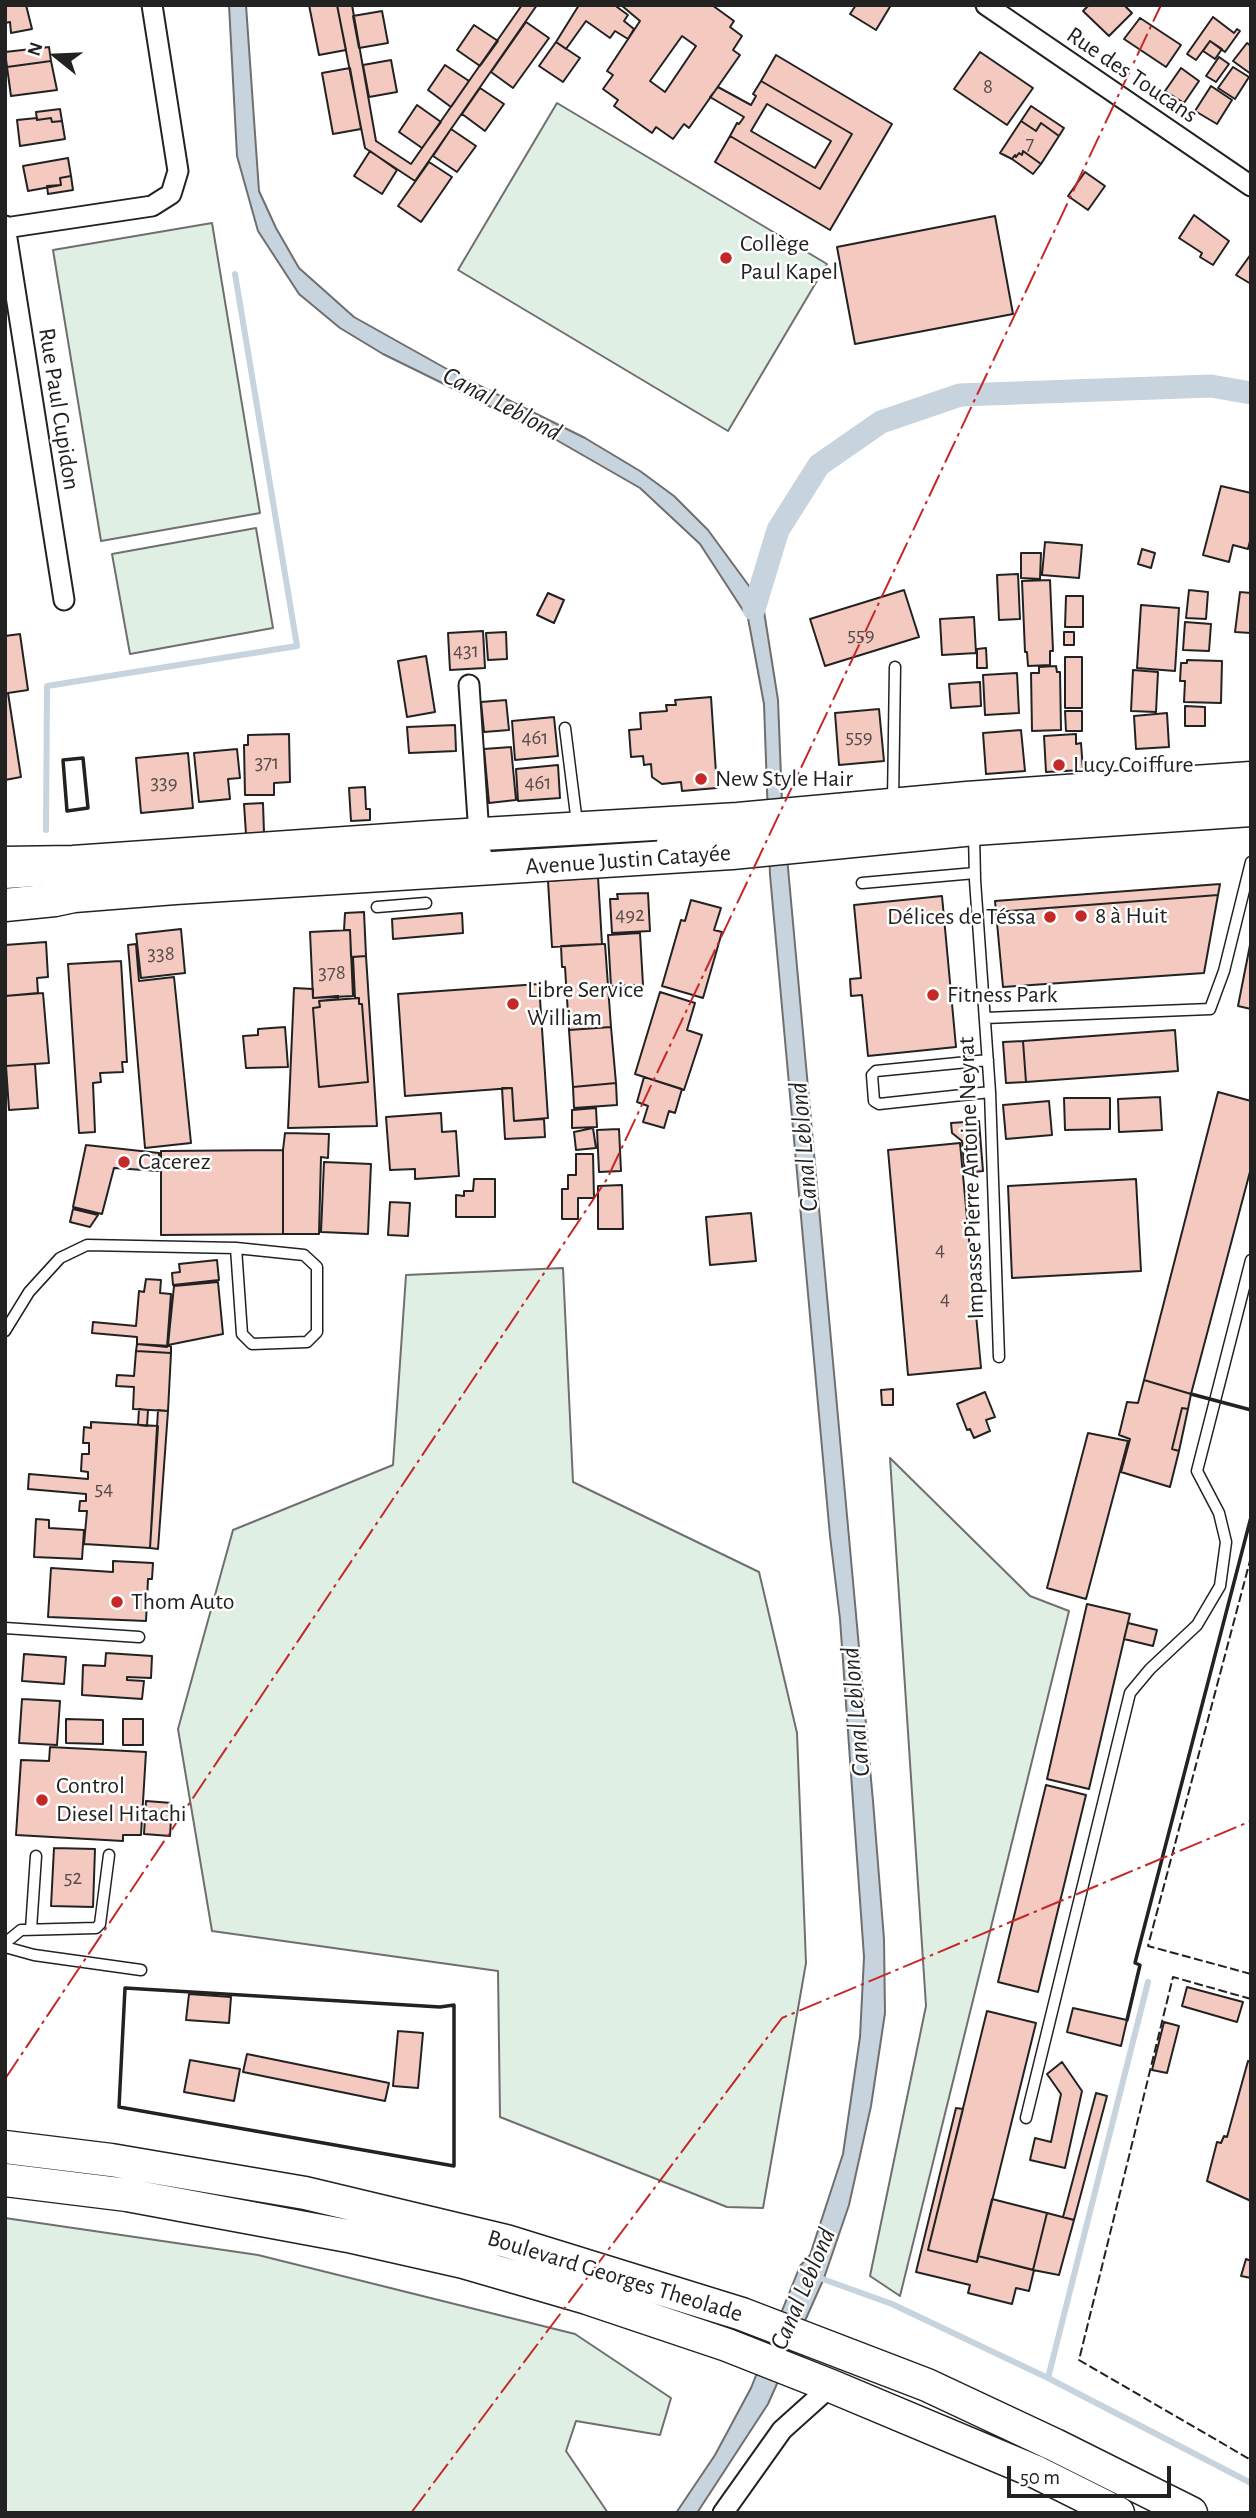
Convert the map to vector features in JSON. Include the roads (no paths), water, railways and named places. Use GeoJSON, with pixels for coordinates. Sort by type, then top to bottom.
{"type":"FeatureCollection","features":[{"type":"Feature","properties":{"kind":"main road","name":"Avenue Justin Catayée"},"geometry":{"type":"LineString","coordinates":[[805,830],[893,805],[1251,778]]}},
{"type":"Feature","properties":{"kind":"main road","name":"Avenue Justin Catayée"},"geometry":{"type":"LineString","coordinates":[[5,905],[74,896],[739,835],[961,822],[1251,810]]}},
{"type":"Feature","properties":{"kind":"main road","name":"Avenue Justin Catayée"},"geometry":{"type":"LineString","coordinates":[[5,863],[490,844],[578,830],[739,835]]}},
{"type":"Feature","properties":{"kind":"main road","name":"Boulevard Georges Theolade"},"geometry":{"type":"LineString","coordinates":[[5,2147],[111,2160],[304,2193],[506,2241],[742,2314],[927,2385],[1191,2513]]}},
{"type":"Feature","properties":{"kind":"main road","name":"Boulevard Georges Theolade"},"geometry":{"type":"LineString","coordinates":[[5,2180],[127,2195],[348,2236],[475,2266],[587,2298],[727,2345],[831,2385],[1036,2472],[1118,2513]]}},
{"type":"Feature","properties":{"kind":"street"},"geometry":{"type":"LineString","coordinates":[[5,228],[152,206],[171,194],[178,171],[152,5]]}},
{"type":"Feature","properties":{"kind":"street","name":"Rue des Toucans"},"geometry":{"type":"LineString","coordinates":[[986,5],[1251,186]]}},
{"type":"Feature","properties":{"kind":"street","name":"Rue Paul Cupidon"},"geometry":{"type":"LineString","coordinates":[[5,228],[64,600]]}},
{"type":"Feature","properties":{"kind":"street"},"geometry":{"type":"LineString","coordinates":[[469,685],[490,844]]}},
{"type":"Feature","properties":{"kind":"street"},"geometry":{"type":"LineString","coordinates":[[723,2513],[782,2430],[831,2385]]}},
{"type":"Feature","properties":{"kind":"lane"},"geometry":{"type":"LineString","coordinates":[[893,805],[895,667]]}},
{"type":"Feature","properties":{"kind":"lane"},"geometry":{"type":"LineString","coordinates":[[565,728],[578,830]]}},
{"type":"Feature","properties":{"kind":"lane","name":"Impasse Pierre Antoine Neyrat"},"geometry":{"type":"LineString","coordinates":[[961,822],[975,873],[990,1092],[999,1357]]}},
{"type":"Feature","properties":{"kind":"lane"},"geometry":{"type":"LineString","coordinates":[[648,843],[739,835]]}},
{"type":"Feature","properties":{"kind":"lane"},"geometry":{"type":"LineString","coordinates":[[5,883],[490,844]]}},
{"type":"Feature","properties":{"kind":"lane"},"geometry":{"type":"LineString","coordinates":[[985,1018],[1210,1009],[1224,971],[1251,862]]}},
{"type":"Feature","properties":{"kind":"lane"},"geometry":{"type":"LineString","coordinates":[[862,883],[975,873]]}},
{"type":"Feature","properties":{"kind":"lane"},"geometry":{"type":"LineString","coordinates":[[377,907],[426,903]]}},
{"type":"Feature","properties":{"kind":"lane"},"geometry":{"type":"LineString","coordinates":[[988,1060],[876,1071],[872,1075],[874,1101],[879,1104],[990,1092]]}},
{"type":"Feature","properties":{"kind":"lane"},"geometry":{"type":"LineString","coordinates":[[5,1331],[29,1292],[60,1258],[87,1245],[236,1248],[304,1255],[317,1267],[317,1332],[307,1342],[252,1344],[242,1334],[236,1248]]}},
{"type":"Feature","properties":{"kind":"lane"},"geometry":{"type":"LineString","coordinates":[[1026,2118],[1130,1693],[1150,1669],[1197,1625],[1220,1586],[1226,1542],[1219,1513],[1197,1471],[1251,1260]]}},
{"type":"Feature","properties":{"kind":"lane"},"geometry":{"type":"LineString","coordinates":[[5,1628],[139,1637]]}},
{"type":"Feature","properties":{"kind":"lane"},"geometry":{"type":"LineString","coordinates":[[109,1855],[100,1924],[96,1928],[20,1930],[5,1945],[34,1955],[141,1970]]}},
{"type":"Feature","properties":{"kind":"lane"},"geometry":{"type":"LineString","coordinates":[[32,1929],[36,1856]]}},
{"type":"Feature","properties":{"kind":"water","name":"Canal Leblond"},"geometry":{"type":"Polygon","coordinates":[[[229,5],[246,5],[259,191],[299,268],[354,317],[454,373],[585,438],[640,471],[674,496],[708,530],[763,605],[778,700],[782,802],[873,1801],[884,1939],[885,2013],[871,2106],[849,2205],[824,2278],[768,2404],[697,2513],[676,2513],[715,2455],[751,2388],[800,2266],[810,2255],[843,2154],[860,2037],[864,1957],[840,1619],[830,1536],[770,875],[764,704],[748,618],[700,544],[640,488],[546,434],[383,354],[340,328],[299,294],[258,231],[237,156],[229,5]]]}},
{"type":"Feature","properties":{"kind":"waterway"},"geometry":{"type":"LineString","coordinates":[[46,830],[47,686],[297,646],[235,274]]}},
{"type":"Feature","properties":{"kind":"waterway"},"geometry":{"type":"LineString","coordinates":[[754,609],[778,530],[819,465],[881,422],[960,395],[1211,386],[1251,393]]}},
{"type":"Feature","properties":{"kind":"waterway"},"geometry":{"type":"LineString","coordinates":[[1048,2378],[1148,1982]]}},
{"type":"Feature","properties":{"kind":"waterway","name":"Canal Leblond"},"geometry":{"type":"LineString","coordinates":[[817,2277],[892,2304],[1048,2378],[1251,2483]]}},
{"type":"Feature","properties":{"kind":"place","name":"Collège Paul Kapel"},"geometry":{"type":"Point","coordinates":[726,258]}},
{"type":"Feature","properties":{"kind":"place","name":"Lucy Coiffure"},"geometry":{"type":"Point","coordinates":[1059,765]}},
{"type":"Feature","properties":{"kind":"place","name":"New Style Hair"},"geometry":{"type":"Point","coordinates":[701,779]}},
{"type":"Feature","properties":{"kind":"place","name":"8 à Huit"},"geometry":{"type":"Point","coordinates":[1081,916]}},
{"type":"Feature","properties":{"kind":"place","name":"Délices de Téssa"},"geometry":{"type":"Point","coordinates":[1050,917]}},
{"type":"Feature","properties":{"kind":"place","name":"Fitness Park"},"geometry":{"type":"Point","coordinates":[933,995]}},
{"type":"Feature","properties":{"kind":"place","name":"Libre Service William"},"geometry":{"type":"Point","coordinates":[513,1004]}},
{"type":"Feature","properties":{"kind":"place","name":"Cacerez"},"geometry":{"type":"Point","coordinates":[124,1162]}},
{"type":"Feature","properties":{"kind":"place","name":"Thom Auto"},"geometry":{"type":"Point","coordinates":[117,1602]}},
{"type":"Feature","properties":{"kind":"place","name":"Control Diesel Hitachi"},"geometry":{"type":"Point","coordinates":[42,1800]}}]}
